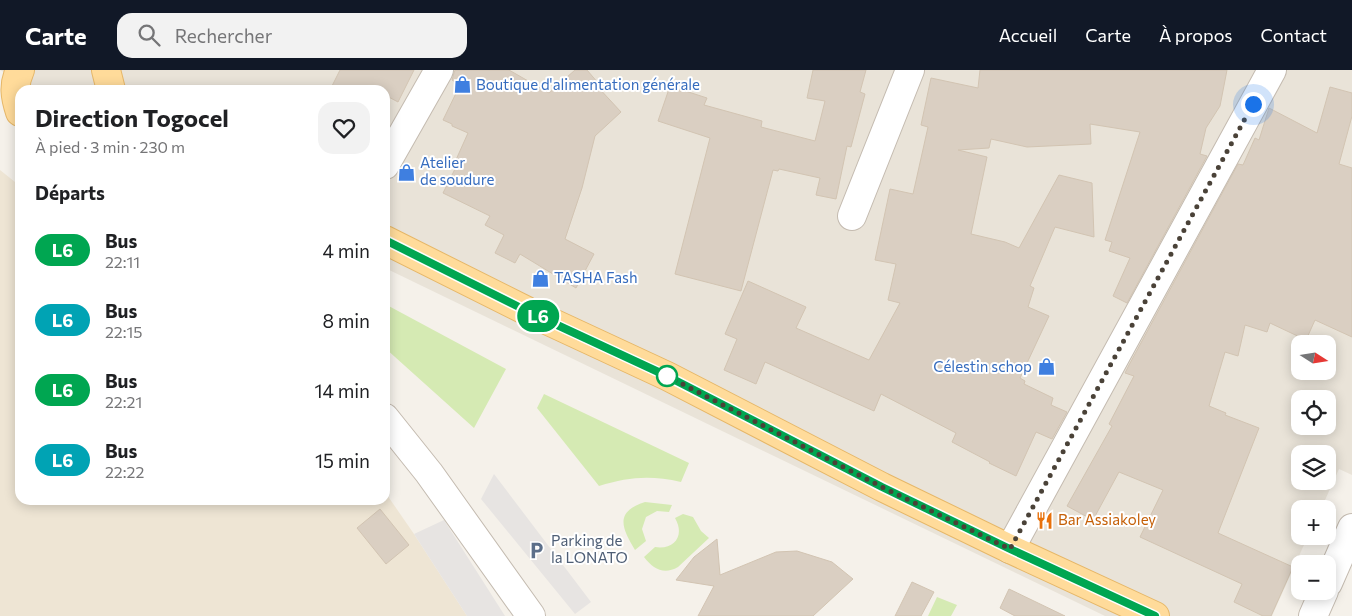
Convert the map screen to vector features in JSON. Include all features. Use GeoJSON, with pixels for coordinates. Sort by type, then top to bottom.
{"type":"FeatureCollection","features":[{"type":"Feature","properties":{"kind":"main road"},"geometry":{"type":"LineString","coordinates":[[390,242],[527,311],[667,376],[882,487],[1155,616]]}},
{"type":"Feature","properties":{"kind":"street"},"geometry":{"type":"LineString","coordinates":[[390,156],[439,70]]}},
{"type":"Feature","properties":{"kind":"street"},"geometry":{"type":"LineString","coordinates":[[852,216],[910,70]]}},
{"type":"Feature","properties":{"kind":"street"},"geometry":{"type":"LineString","coordinates":[[1010,549],[1272,70]]}},
{"type":"Feature","properties":{"kind":"street"},"geometry":{"type":"LineString","coordinates":[[390,424],[429,473],[531,616]]}},
{"type":"Feature","properties":{"kind":"street"},"geometry":{"type":"LineString","coordinates":[[1336,565],[1352,528]]}},
{"type":"Feature","properties":{"kind":"street"},"geometry":{"type":"LineString","coordinates":[[1313,616],[1320,600]]}},
{"type":"Feature","properties":{"kind":"shaded area"},"geometry":{"type":"Polygon","coordinates":[[[0,70],[1352,70],[1352,475],[1339,469],[1336,476],[1336,445],[1291,445],[1291,490],[1330,490],[1325,500],[1291,500],[1291,545],[1304,545],[1299,555],[1291,555],[1291,574],[1272,616],[1105,616],[390,270],[390,85],[28,85],[0,70]]]}},
{"type":"Feature","properties":{"kind":"shaded area"},"geometry":{"type":"Polygon","coordinates":[[[0,170],[15,182],[15,505],[390,505],[390,499],[467,616],[0,616],[0,170]]]}},
{"type":"Feature","properties":{"kind":"shaded area","name":"Parking de la LONATO"},"geometry":{"type":"Polygon","coordinates":[[[494,474],[591,602],[575,614],[481,499],[494,474]]]}},
{"type":"Feature","properties":{"kind":"shaded area"},"geometry":{"type":"Polygon","coordinates":[[[444,520],[505,616],[467,616],[414,534],[444,520]]]}},
{"type":"Feature","properties":{"kind":"green space"},"geometry":{"type":"Polygon","coordinates":[[[390,307],[506,369],[474,428],[390,352],[390,307]]]}},
{"type":"Feature","properties":{"kind":"green space"},"geometry":{"type":"Polygon","coordinates":[[[544,394],[689,463],[681,482],[659,478],[640,478],[599,486],[537,408],[544,394]]]}},
{"type":"Feature","properties":{"kind":"green space"},"geometry":{"type":"Polygon","coordinates":[[[645,502],[672,505],[669,512],[657,511],[646,517],[642,529],[646,541],[635,550],[624,528],[625,516],[635,506],[645,502]]]}},
{"type":"Feature","properties":{"kind":"green space"},"geometry":{"type":"Polygon","coordinates":[[[683,514],[693,517],[701,531],[709,538],[678,567],[663,571],[655,568],[644,557],[655,547],[673,544],[679,530],[675,518],[683,514]]]}},
{"type":"Feature","properties":{"kind":"green space"},"geometry":{"type":"Polygon","coordinates":[[[937,597],[957,605],[951,616],[928,616],[937,597]]]}},
{"type":"Feature","properties":{"kind":"building"},"geometry":{"type":"Polygon","coordinates":[[[340,70],[414,70],[398,102],[390,98],[390,85],[332,85],[340,70]]]}},
{"type":"Feature","properties":{"kind":"building"},"geometry":{"type":"Polygon","coordinates":[[[455,70],[509,70],[549,93],[575,70],[587,70],[599,84],[597,86],[621,112],[595,136],[582,188],[565,239],[594,254],[576,288],[520,254],[515,263],[495,253],[504,235],[485,225],[490,216],[443,193],[458,163],[455,162],[468,133],[443,120],[460,85],[452,80],[455,70]]]}},
{"type":"Feature","properties":{"kind":"building"},"geometry":{"type":"Polygon","coordinates":[[[813,70],[866,70],[860,92],[865,94],[851,147],[847,146],[836,199],[816,195],[820,178],[779,169],[778,171],[773,170],[741,291],[675,274],[710,138],[658,121],[670,86],[707,98],[704,105],[762,121],[761,127],[815,141],[825,101],[807,98],[813,70]]]}},
{"type":"Feature","properties":{"kind":"building"},"geometry":{"type":"Polygon","coordinates":[[[980,70],[1227,70],[1220,106],[1206,128],[1200,154],[1207,156],[1127,303],[1113,296],[1130,258],[1109,251],[1112,242],[1105,240],[1140,132],[1090,124],[1091,144],[1027,147],[991,139],[989,148],[958,150],[987,157],[971,234],[1005,242],[1019,248],[1059,175],[1092,183],[1094,237],[1055,227],[1030,286],[1034,288],[1028,307],[1049,316],[1020,378],[1025,381],[1024,384],[1053,398],[1051,405],[1067,412],[1052,439],[1036,432],[1016,476],[952,442],[956,433],[881,394],[874,411],[765,362],[756,384],[724,370],[737,339],[725,334],[748,281],[806,307],[796,328],[869,360],[900,303],[888,300],[896,264],[875,260],[890,189],[913,194],[928,127],[921,125],[931,78],[978,88],[980,70]]]}},
{"type":"Feature","properties":{"kind":"building"},"geometry":{"type":"Polygon","coordinates":[[[1330,87],[1352,93],[1352,116],[1339,164],[1352,168],[1352,337],[1315,320],[1308,335],[1295,335],[1270,323],[1267,332],[1245,325],[1238,356],[1225,352],[1209,406],[1226,413],[1225,415],[1259,428],[1218,533],[1291,566],[1291,571],[1271,616],[1263,616],[1234,602],[1242,584],[1140,537],[1163,490],[1119,472],[1093,520],[1067,506],[1112,426],[1109,424],[1134,376],[1125,373],[1129,365],[1238,164],[1243,165],[1255,138],[1259,140],[1269,108],[1317,133],[1330,87]]]}},
{"type":"Feature","properties":{"kind":"building"},"geometry":{"type":"Polygon","coordinates":[[[380,509],[409,545],[386,564],[357,528],[380,509]]]}},
{"type":"Feature","properties":{"kind":"building"},"geometry":{"type":"Polygon","coordinates":[[[717,539],[720,575],[776,552],[797,551],[832,562],[853,579],[813,616],[698,616],[714,586],[676,580],[694,557],[717,539]]]}},
{"type":"Feature","properties":{"kind":"building"},"geometry":{"type":"Polygon","coordinates":[[[912,582],[934,592],[921,616],[895,616],[912,582]]]}},
{"type":"Feature","properties":{"kind":"building"},"geometry":{"type":"Polygon","coordinates":[[[1009,589],[1065,616],[1015,616],[1000,608],[1009,589]]]}},
{"type":"Feature","properties":{"kind":"bus line","name":"L6"},"geometry":{"type":"LineString","coordinates":[[390,242],[527,311],[667,376],[882,487],[1155,616]]}},
{"type":"Feature","properties":{"kind":"place","name":"Boutique d'alimentation générale"},"geometry":{"type":"Point","coordinates":[462,85]}},
{"type":"Feature","properties":{"kind":"place","name":"Atelier de soudure"},"geometry":{"type":"Point","coordinates":[406,172]}},
{"type":"Feature","properties":{"kind":"place","name":"TASHA Fash"},"geometry":{"type":"Point","coordinates":[540,278]}},
{"type":"Feature","properties":{"kind":"place","name":"Célestin schop"},"geometry":{"type":"Point","coordinates":[1046,367]}},
{"type":"Feature","properties":{"kind":"place","name":"Bar Assiakoley"},"geometry":{"type":"Point","coordinates":[1044,520]}},
{"type":"Feature","properties":{"kind":"place","name":"Parking de la LONATO"},"geometry":{"type":"Point","coordinates":[537,550]}},
{"type":"Feature","properties":{"kind":"route"},"geometry":{"type":"LineString","coordinates":[[667,376],[882,487],[1010,549],[1253,104]]}}]}
